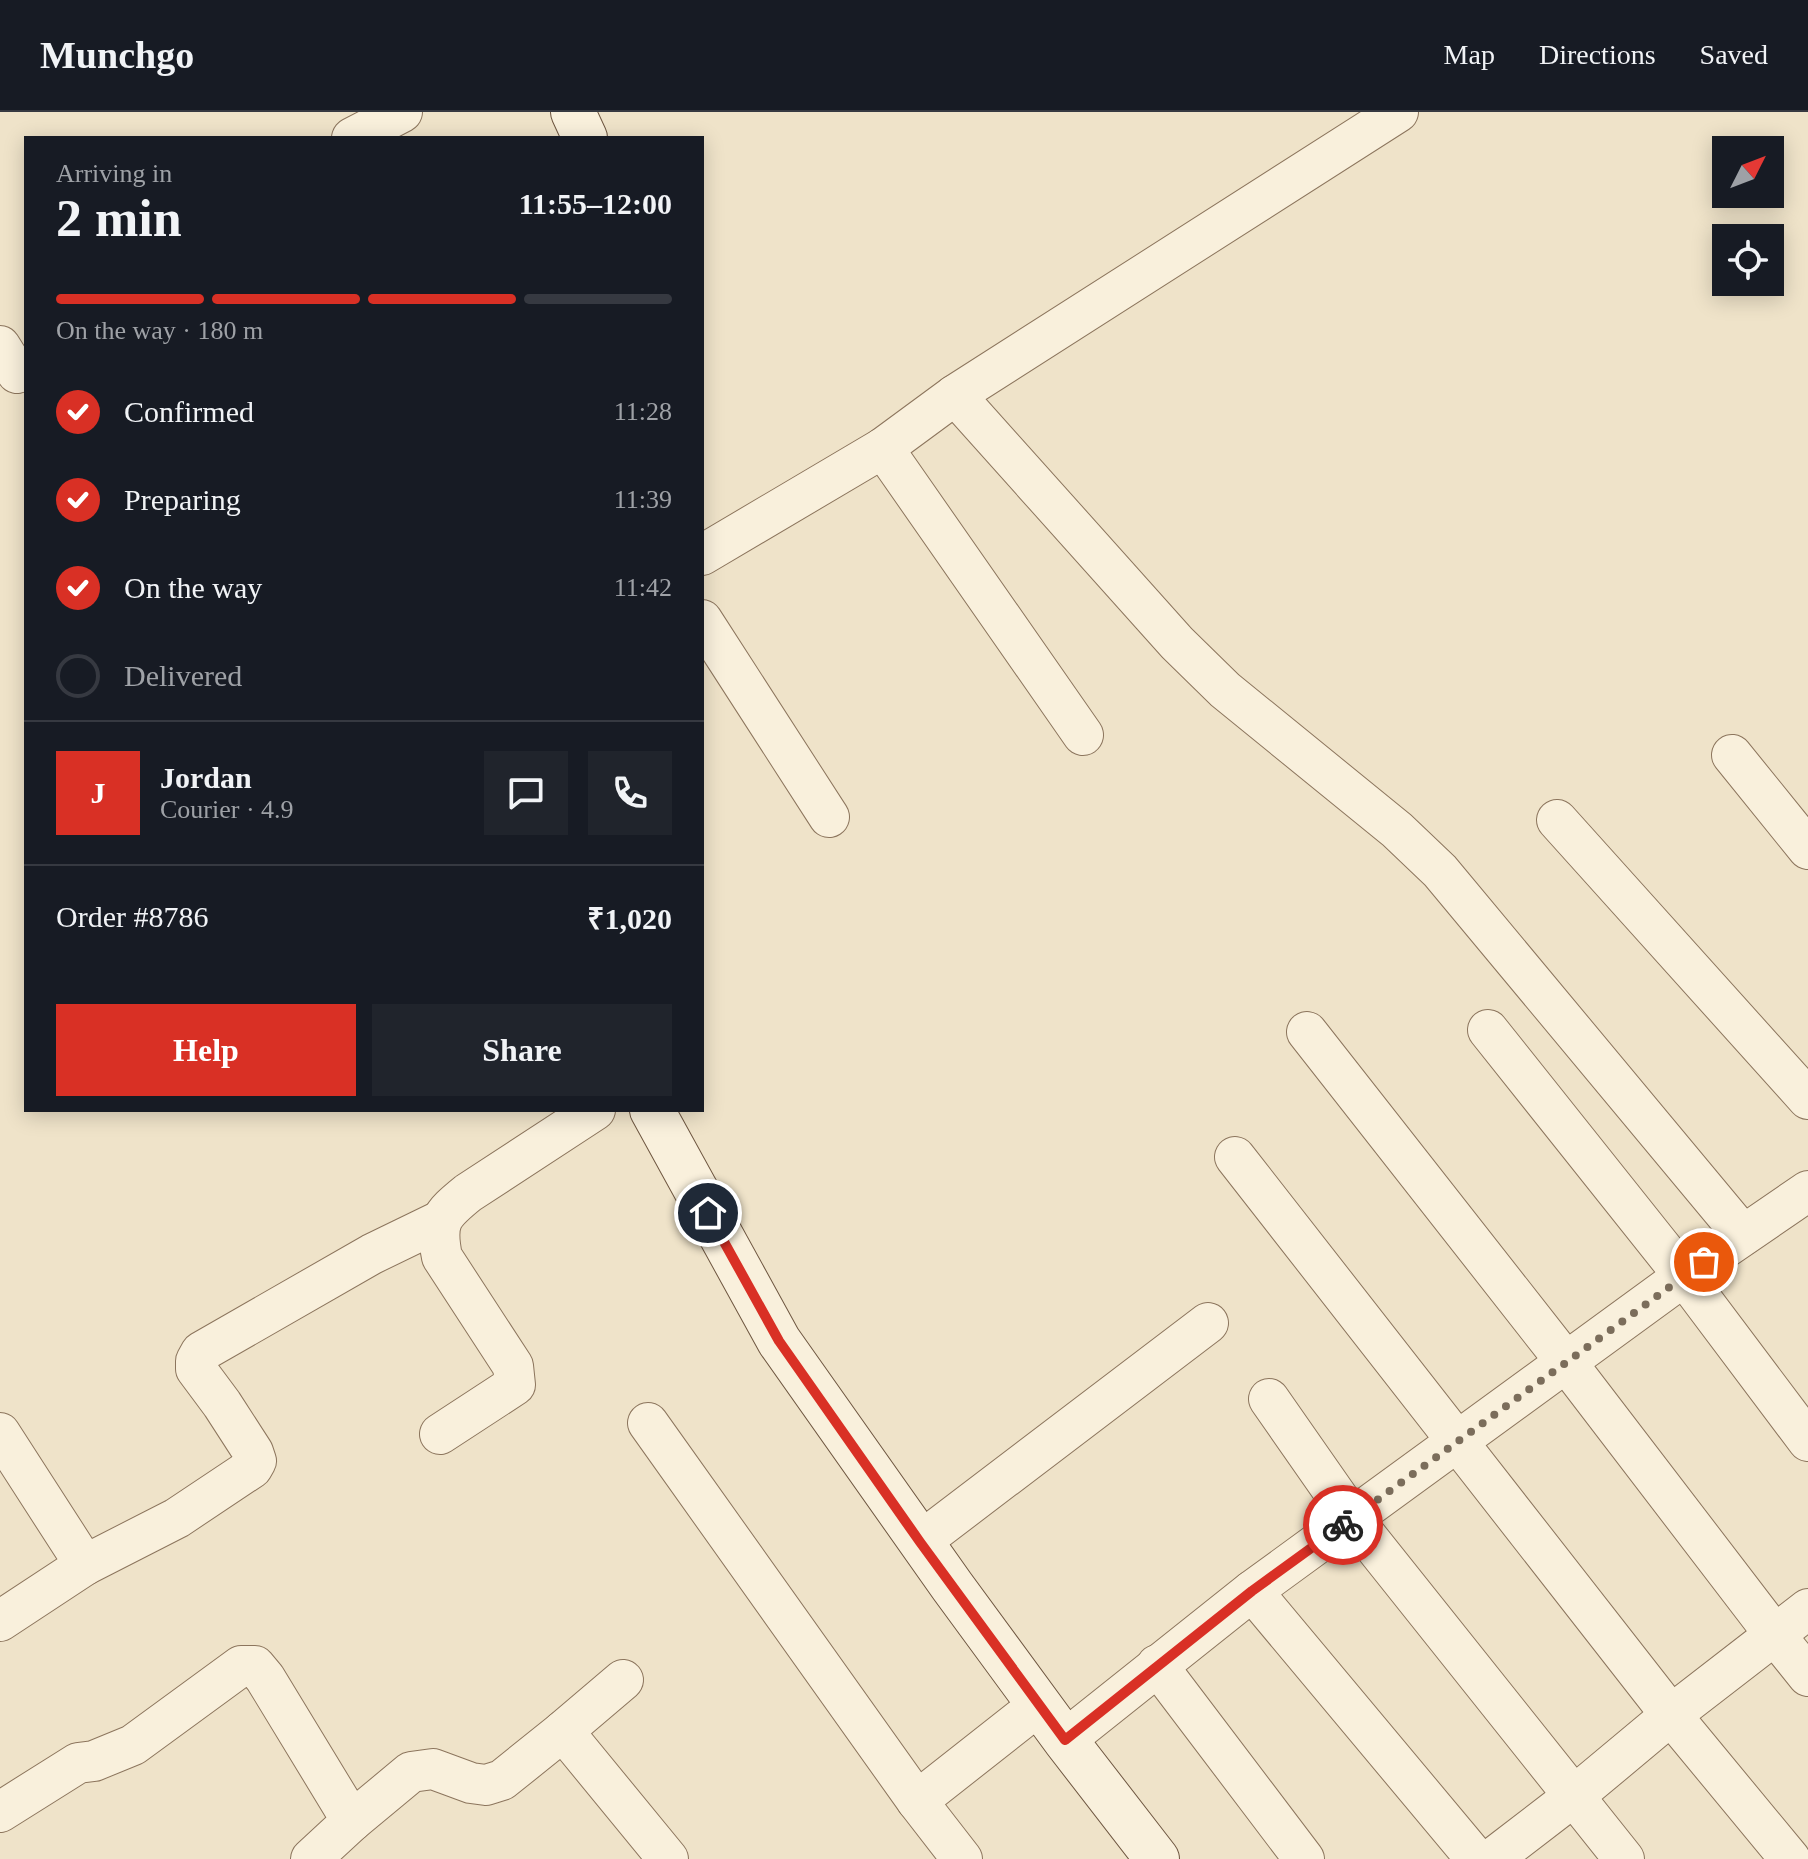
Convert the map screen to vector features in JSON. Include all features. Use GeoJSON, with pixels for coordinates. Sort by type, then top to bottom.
{"type":"FeatureCollection","features":[{"type":"Feature","properties":{"kind":"street"},"geometry":{"type":"LineString","coordinates":[[356,136],[402,112]]}},
{"type":"Feature","properties":{"kind":"street"},"geometry":{"type":"LineString","coordinates":[[573,112],[584,136]]}},
{"type":"Feature","properties":{"kind":"street"},"geometry":{"type":"LineString","coordinates":[[704,554],[883,448],[955,395],[1382,116]]}},
{"type":"Feature","properties":{"kind":"street"},"geometry":{"type":"LineString","coordinates":[[955,395],[1177,643],[1225,690],[1397,830],[1440,871],[1743,1235]]}},
{"type":"Feature","properties":{"kind":"street"},"geometry":{"type":"LineString","coordinates":[[883,448],[1083,735]]}},
{"type":"Feature","properties":{"kind":"street"},"geometry":{"type":"LineString","coordinates":[[704,623],[829,817]]}},
{"type":"Feature","properties":{"kind":"street"},"geometry":{"type":"LineString","coordinates":[[1732,755],[1808,849]]}},
{"type":"Feature","properties":{"kind":"street"},"geometry":{"type":"LineString","coordinates":[[1557,820],[1808,1099]]}},
{"type":"Feature","properties":{"kind":"street"},"geometry":{"type":"LineString","coordinates":[[1488,1030],[1684,1276],[1808,1441]]}},
{"type":"Feature","properties":{"kind":"street"},"geometry":{"type":"LineString","coordinates":[[1307,1032],[1808,1676]]}},
{"type":"Feature","properties":{"kind":"street"},"geometry":{"type":"LineString","coordinates":[[0,1621],[85,1565],[177,1518],[252,1468],[256,1461],[253,1452],[196,1369],[201,1352],[372,1254],[440,1221],[468,1193],[592,1112]]}},
{"type":"Feature","properties":{"kind":"street"},"geometry":{"type":"LineString","coordinates":[[653,1112],[779,1341],[920,1542],[1065,1740],[1157,1859]]}},
{"type":"Feature","properties":{"kind":"street"},"geometry":{"type":"LineString","coordinates":[[1235,1157],[1671,1715],[1790,1859]]}},
{"type":"Feature","properties":{"kind":"street"},"geometry":{"type":"LineString","coordinates":[[1065,1740],[1252,1591],[1684,1276],[1808,1191]]}},
{"type":"Feature","properties":{"kind":"street"},"geometry":{"type":"LineString","coordinates":[[440,1221],[442,1257],[513,1366],[515,1385],[440,1434]]}},
{"type":"Feature","properties":{"kind":"street"},"geometry":{"type":"LineString","coordinates":[[920,1542],[1208,1323]]}},
{"type":"Feature","properties":{"kind":"street"},"geometry":{"type":"LineString","coordinates":[[1269,1399],[1352,1518],[1624,1859]]}},
{"type":"Feature","properties":{"kind":"street"},"geometry":{"type":"LineString","coordinates":[[648,1423],[917,1801],[962,1859]]}},
{"type":"Feature","properties":{"kind":"street"},"geometry":{"type":"LineString","coordinates":[[0,1433],[85,1565]]}},
{"type":"Feature","properties":{"kind":"street"},"geometry":{"type":"LineString","coordinates":[[1252,1591],[1476,1859]]}},
{"type":"Feature","properties":{"kind":"street"},"geometry":{"type":"LineString","coordinates":[[1492,1859],[1808,1609]]}},
{"type":"Feature","properties":{"kind":"street"},"geometry":{"type":"LineString","coordinates":[[1157,1665],[1304,1859]]}},
{"type":"Feature","properties":{"kind":"street"},"geometry":{"type":"LineString","coordinates":[[0,1812],[78,1763],[94,1761],[133,1745],[241,1666],[255,1666],[352,1821]]}},
{"type":"Feature","properties":{"kind":"street"},"geometry":{"type":"LineString","coordinates":[[311,1859],[411,1772],[433,1769],[471,1783],[486,1785],[502,1780],[623,1680]]}},
{"type":"Feature","properties":{"kind":"street"},"geometry":{"type":"LineString","coordinates":[[917,1801],[1039,1705]]}},
{"type":"Feature","properties":{"kind":"street"},"geometry":{"type":"LineString","coordinates":[[563,1731],[668,1859]]}},
{"type":"Feature","properties":{"kind":"way so far"},"geometry":{"type":"LineString","coordinates":[[1343,1525],[1704,1262]]}},
{"type":"Feature","properties":{"kind":"route"},"geometry":{"type":"LineString","coordinates":[[708,1213],[779,1341],[920,1542],[1065,1740],[1252,1591],[1343,1525]]}}]}
